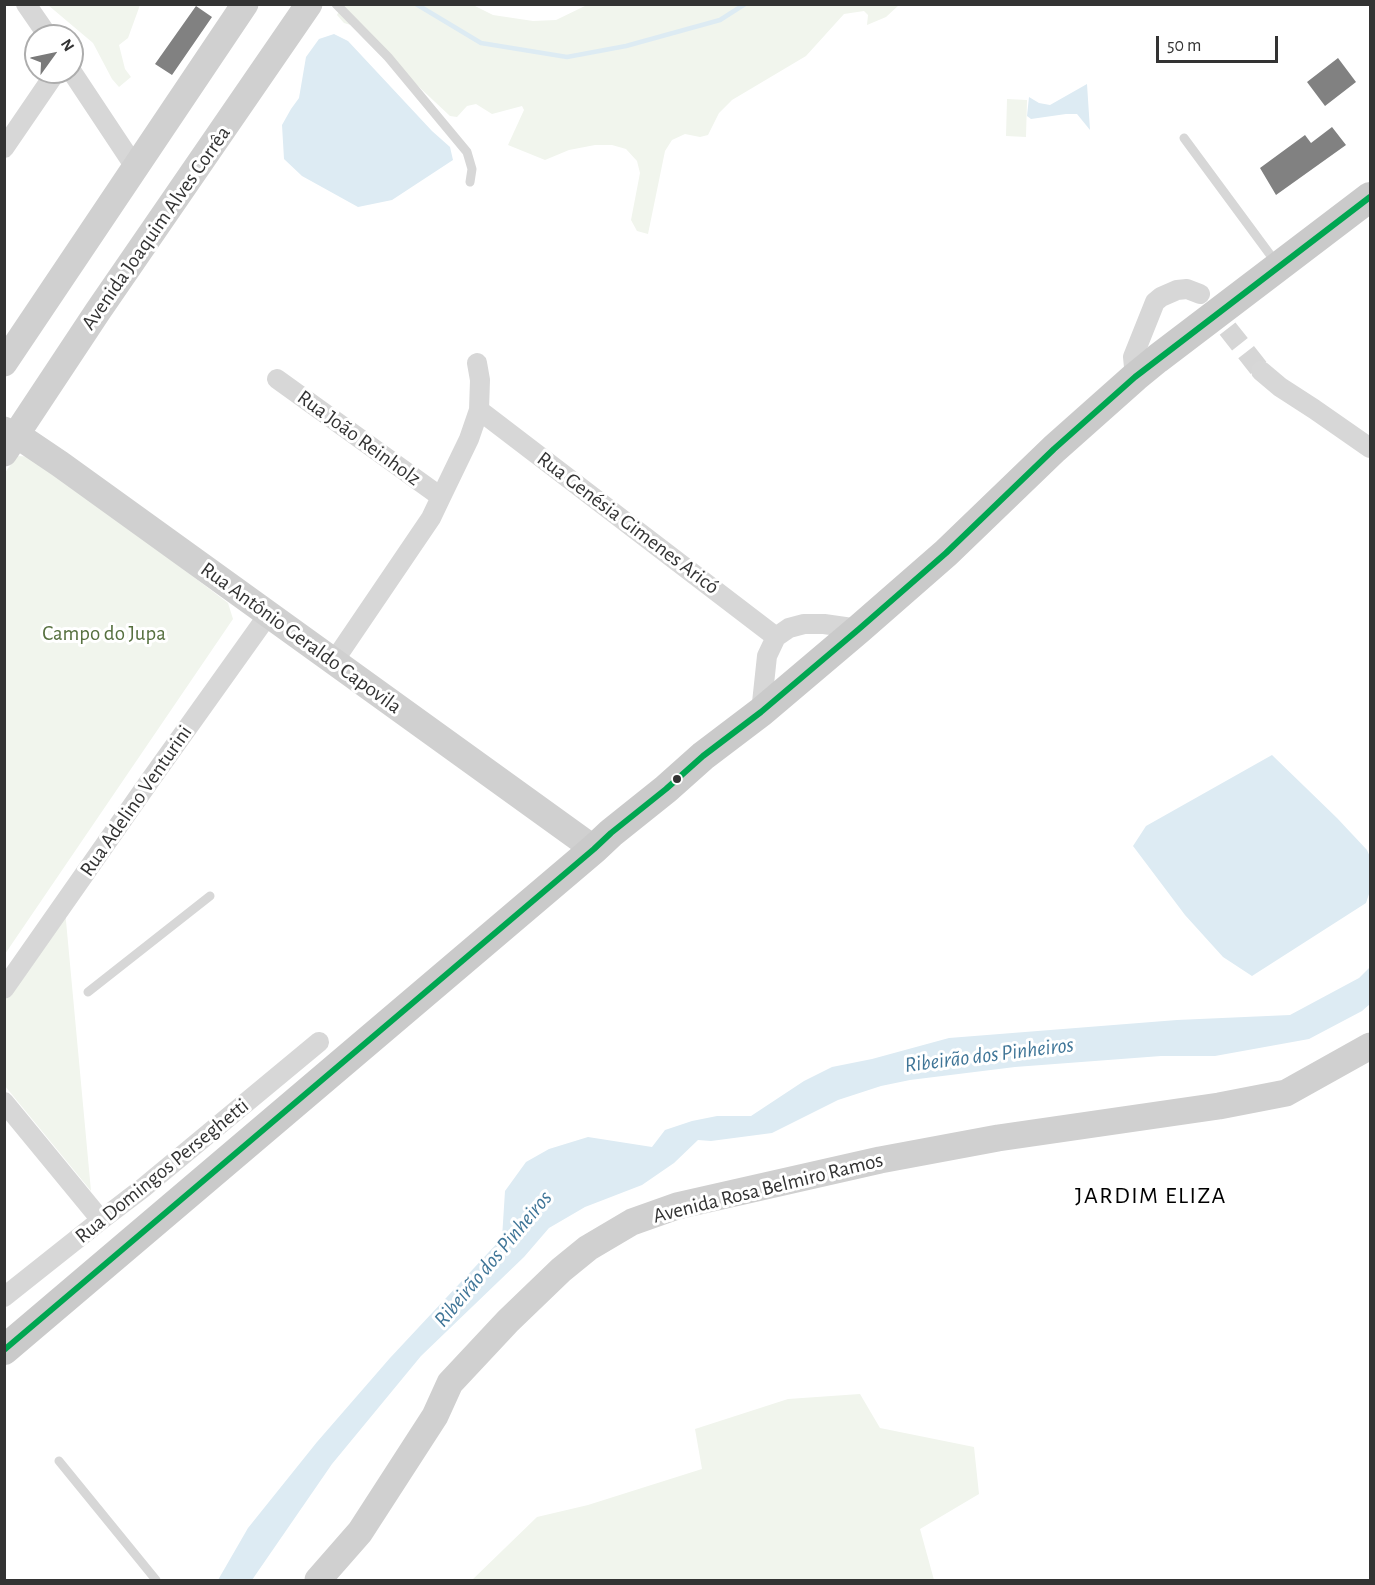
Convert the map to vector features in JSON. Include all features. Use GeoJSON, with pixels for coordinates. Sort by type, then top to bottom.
{"type":"FeatureCollection","features":[{"type":"Feature","properties":{"kind":"main road"},"geometry":{"type":"LineString","coordinates":[[4,363],[245,4]]}},
{"type":"Feature","properties":{"kind":"main road","name":"Avenida Joaquim Alves Corrêa"},"geometry":{"type":"LineString","coordinates":[[9,440],[309,4]]}},
{"type":"Feature","properties":{"kind":"main road"},"geometry":{"type":"LineString","coordinates":[[4,1350],[611,833],[703,756],[761,712],[859,629],[946,553],[1053,449],[1157,359],[1371,197]]}},
{"type":"Feature","properties":{"kind":"main road","name":"Rua Antônio Geraldo Capovila"},"geometry":{"type":"LineString","coordinates":[[9,440],[60,464],[594,849]]}},
{"type":"Feature","properties":{"kind":"main road","name":"Avenida Rosa Belmiro Ramos"},"geometry":{"type":"LineString","coordinates":[[318,1581],[360,1532],[435,1416],[450,1383],[561,1270],[588,1248],[632,1222],[677,1206],[880,1160],[998,1138],[1219,1106],[1286,1093],[1371,1046]]}},
{"type":"Feature","properties":{"kind":"street"},"geometry":{"type":"LineString","coordinates":[[27,4],[40,24]]}},
{"type":"Feature","properties":{"kind":"street"},"geometry":{"type":"LineString","coordinates":[[4,148],[48,84]]}},
{"type":"Feature","properties":{"kind":"street"},"geometry":{"type":"LineString","coordinates":[[80,84],[135,167]]}},
{"type":"Feature","properties":{"kind":"street"},"geometry":{"type":"LineString","coordinates":[[1136,377],[1133,357],[1155,302],[1177,290],[1187,289],[1200,294]]}},
{"type":"Feature","properties":{"kind":"street"},"geometry":{"type":"LineString","coordinates":[[334,661],[425,527],[469,439],[479,410],[480,380],[477,363]]}},
{"type":"Feature","properties":{"kind":"street"},"geometry":{"type":"LineString","coordinates":[[1262,371],[1280,387],[1371,448]]}},
{"type":"Feature","properties":{"kind":"street","name":"Rua João Reinholz"},"geometry":{"type":"LineString","coordinates":[[277,379],[441,497]]}},
{"type":"Feature","properties":{"kind":"street","name":"Rua Genésia Gimenes Aricó"},"geometry":{"type":"LineString","coordinates":[[479,410],[776,637]]}},
{"type":"Feature","properties":{"kind":"street","name":"Rua Adelino Venturini"},"geometry":{"type":"LineString","coordinates":[[4,988],[268,615]]}},
{"type":"Feature","properties":{"kind":"street"},"geometry":{"type":"LineString","coordinates":[[761,712],[767,656],[776,637],[789,627],[804,624],[824,624],[859,629]]}},
{"type":"Feature","properties":{"kind":"street","name":"Rua Domingos Perseghetti"},"geometry":{"type":"LineString","coordinates":[[4,1297],[144,1188],[319,1042]]}},
{"type":"Feature","properties":{"kind":"street"},"geometry":{"type":"LineString","coordinates":[[4,1102],[101,1220]]}},
{"type":"Feature","properties":{"kind":"lane"},"geometry":{"type":"LineString","coordinates":[[336,4],[388,57],[466,152],[472,169],[470,182]]}},
{"type":"Feature","properties":{"kind":"lane"},"geometry":{"type":"LineString","coordinates":[[1184,138],[1280,267]]}},
{"type":"Feature","properties":{"kind":"lane"},"geometry":{"type":"LineString","coordinates":[[88,992],[210,896]]}},
{"type":"Feature","properties":{"kind":"lane"},"geometry":{"type":"LineString","coordinates":[[59,1461],[156,1581]]}},
{"type":"Feature","properties":{"kind":"green space"},"geometry":{"type":"Polygon","coordinates":[[[471,4],[493,15],[533,21],[556,20],[587,5],[899,5],[886,17],[867,25],[868,15],[864,11],[844,14],[806,56],[732,100],[719,113],[708,135],[700,137],[685,134],[672,140],[665,151],[648,234],[637,231],[631,220],[640,173],[637,161],[626,149],[612,145],[595,145],[569,150],[545,160],[508,145],[524,110],[522,106],[492,114],[476,104],[467,106],[457,117],[450,116],[354,26],[344,23],[337,15],[342,5],[471,4]]]}},
{"type":"Feature","properties":{"kind":"green space"},"geometry":{"type":"Polygon","coordinates":[[[48,5],[140,5],[128,38],[119,45],[125,69],[131,77],[119,87],[112,79],[93,43],[84,35],[84,24],[70,24],[48,5]]]}},
{"type":"Feature","properties":{"kind":"green space"},"geometry":{"type":"Polygon","coordinates":[[[1007,99],[1027,100],[1026,137],[1006,136],[1007,99]]]}},
{"type":"Feature","properties":{"kind":"green space","name":"Campo do Jupa"},"geometry":{"type":"Polygon","coordinates":[[[17,456],[35,457],[228,603],[233,619],[5,954],[4,474],[17,456]]]}},
{"type":"Feature","properties":{"kind":"green space"},"geometry":{"type":"Polygon","coordinates":[[[65,910],[91,1191],[5,1086],[5,1001],[65,910]]]}},
{"type":"Feature","properties":{"kind":"green space"},"geometry":{"type":"Polygon","coordinates":[[[860,1394],[880,1428],[974,1447],[979,1494],[920,1529],[934,1580],[472,1580],[537,1517],[588,1505],[702,1469],[695,1429],[788,1399],[860,1394]]]}},
{"type":"Feature","properties":{"kind":"water"},"geometry":{"type":"Polygon","coordinates":[[[334,34],[348,41],[432,131],[450,147],[453,160],[392,200],[358,207],[302,176],[284,159],[282,125],[299,98],[306,57],[319,39],[334,34]]]}},
{"type":"Feature","properties":{"kind":"water"},"geometry":{"type":"Polygon","coordinates":[[[1087,84],[1090,130],[1077,114],[1031,119],[1027,116],[1029,97],[1039,103],[1050,105],[1087,84]]]}},
{"type":"Feature","properties":{"kind":"water"},"geometry":{"type":"Polygon","coordinates":[[[1272,755],[1367,850],[1370,857],[1370,891],[1366,903],[1252,976],[1223,957],[1185,915],[1133,846],[1146,826],[1272,755]]]}},
{"type":"Feature","properties":{"kind":"water","name":"Ribeirão dos Pinheiros"},"geometry":{"type":"Polygon","coordinates":[[[1370,967],[1370,1004],[1362,1011],[1309,1039],[1215,1056],[1161,1056],[1015,1067],[910,1080],[881,1086],[838,1100],[772,1133],[711,1141],[698,1140],[674,1163],[642,1185],[585,1207],[549,1228],[524,1257],[421,1356],[332,1464],[252,1580],[218,1580],[248,1528],[317,1442],[390,1358],[502,1238],[505,1191],[526,1162],[549,1149],[588,1137],[652,1147],[665,1130],[692,1121],[717,1116],[751,1116],[804,1081],[832,1067],[872,1059],[949,1038],[1177,1020],[1290,1015],[1359,978],[1370,967]]]}},
{"type":"Feature","properties":{"kind":"building"},"geometry":{"type":"Polygon","coordinates":[[[196,6],[212,17],[172,75],[155,64],[196,6]]]}},
{"type":"Feature","properties":{"kind":"building"},"geometry":{"type":"Polygon","coordinates":[[[1338,58],[1356,82],[1325,106],[1307,82],[1338,58]]]}},
{"type":"Feature","properties":{"kind":"building"},"geometry":{"type":"Polygon","coordinates":[[[1332,127],[1346,145],[1276,195],[1260,168],[1305,135],[1311,143],[1332,127]]]}},
{"type":"Feature","properties":{"kind":"waterway"},"geometry":{"type":"LineString","coordinates":[[416,4],[481,43],[567,57],[626,46],[720,20],[745,4]]}},
{"type":"Feature","properties":{"kind":"tunnel"},"geometry":{"type":"LineString","coordinates":[[1209,305],[1261,371]]}},
{"type":"Feature","properties":{"kind":"transit line"},"geometry":{"type":"LineString","coordinates":[[4,1350],[611,833],[703,756],[761,712],[859,629],[946,553],[1054,449],[1135,377],[1370,197]]}},
{"type":"Feature","properties":{"kind":"district","name":"JARDIM ELIZA"},"geometry":{"type":"Point","coordinates":[1151,1196]}}]}
